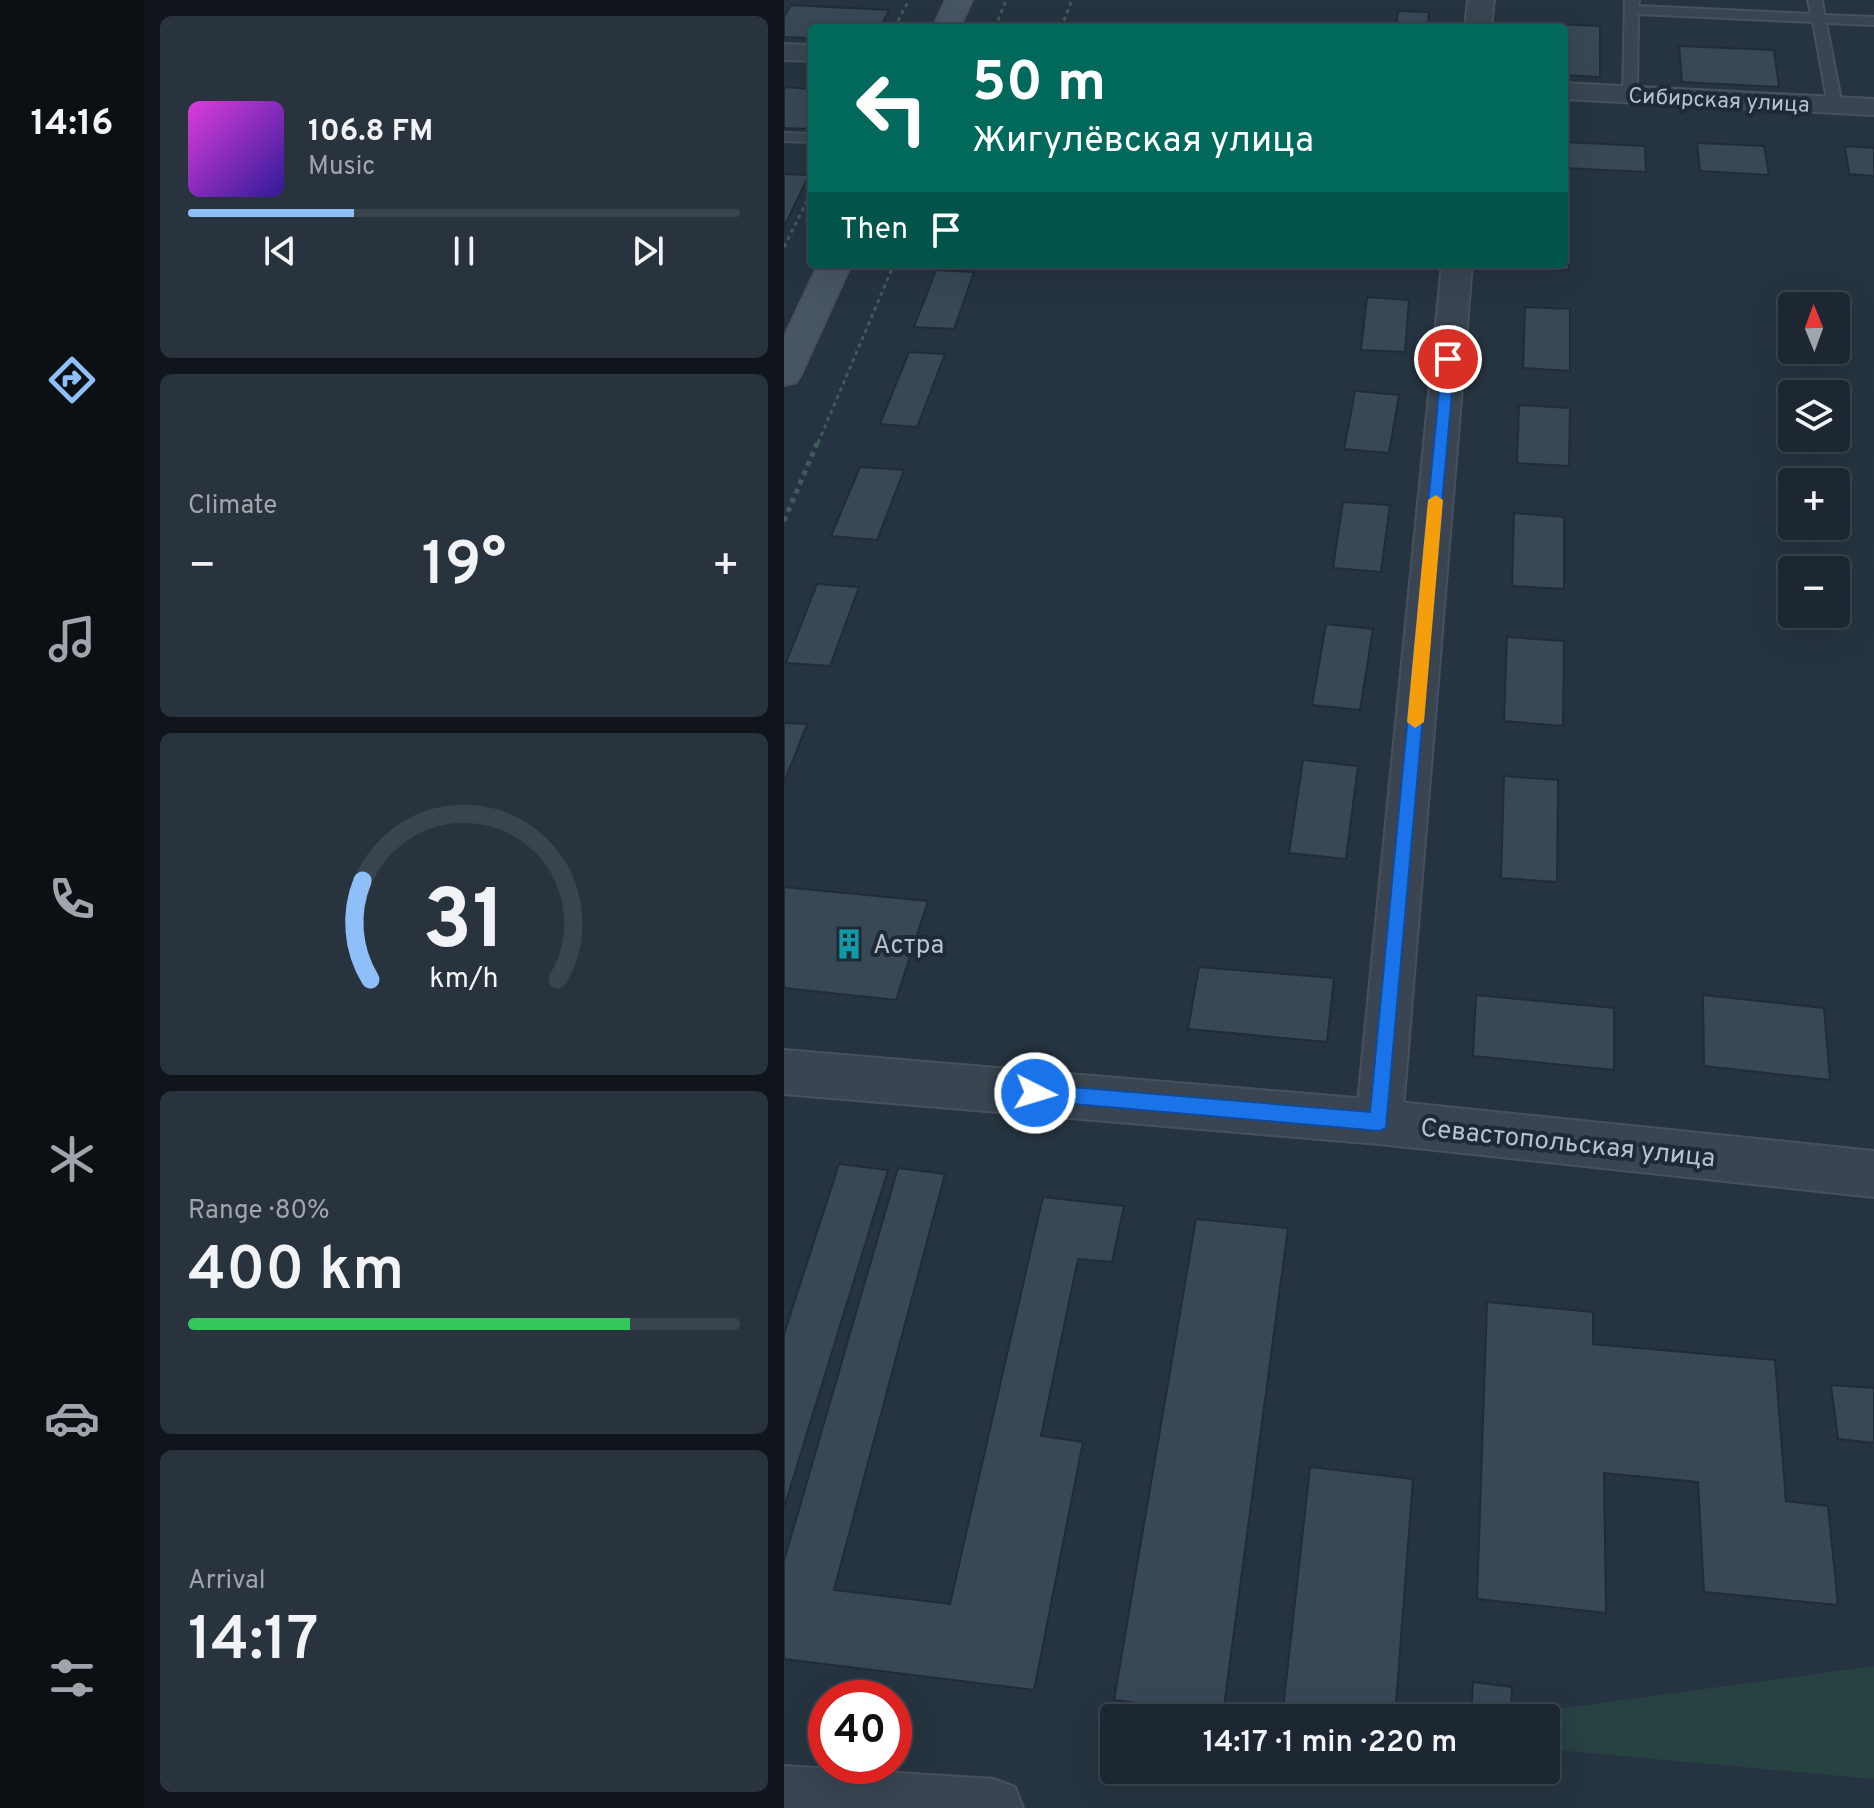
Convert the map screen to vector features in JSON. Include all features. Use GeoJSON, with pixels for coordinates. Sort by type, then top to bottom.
{"type":"FeatureCollection","features":[{"type":"Feature","properties":{"kind":"main road"},"geometry":{"type":"LineString","coordinates":[[948,24],[959,0]]}},
{"type":"Feature","properties":{"kind":"main road"},"geometry":{"type":"LineString","coordinates":[[784,374],[833,268]]}},
{"type":"Feature","properties":{"kind":"street"},"geometry":{"type":"LineString","coordinates":[[1478,24],[1481,0]]}},
{"type":"Feature","properties":{"kind":"street"},"geometry":{"type":"LineString","coordinates":[[784,52],[808,53]]}},
{"type":"Feature","properties":{"kind":"street","name":"Сибирская улица"},"geometry":{"type":"LineString","coordinates":[[1568,91],[1874,107]]}},
{"type":"Feature","properties":{"kind":"street"},"geometry":{"type":"LineString","coordinates":[[1379,1122],[1457,268]]}},
{"type":"Feature","properties":{"kind":"street","name":"Севастопольская улица"},"geometry":{"type":"LineString","coordinates":[[784,1072],[1379,1122],[1874,1174]]}},
{"type":"Feature","properties":{"kind":"street"},"geometry":{"type":"LineString","coordinates":[[784,1795],[994,1808]]}},
{"type":"Feature","properties":{"kind":"lane"},"geometry":{"type":"LineString","coordinates":[[1815,0],[1835,105]]}},
{"type":"Feature","properties":{"kind":"lane"},"geometry":{"type":"LineString","coordinates":[[1630,95],[1632,5],[1874,21]]}},
{"type":"Feature","properties":{"kind":"lane"},"geometry":{"type":"LineString","coordinates":[[784,137],[808,138]]}},
{"type":"Feature","properties":{"kind":"path"},"geometry":{"type":"LineString","coordinates":[[896,24],[909,0]]}},
{"type":"Feature","properties":{"kind":"path"},"geometry":{"type":"LineString","coordinates":[[997,24],[1006,0]]}},
{"type":"Feature","properties":{"kind":"path"},"geometry":{"type":"LineString","coordinates":[[1063,24],[1072,0]]}},
{"type":"Feature","properties":{"kind":"path"},"geometry":{"type":"LineString","coordinates":[[784,247],[808,199]]}},
{"type":"Feature","properties":{"kind":"path"},"geometry":{"type":"LineString","coordinates":[[784,521],[892,268]]}},
{"type":"Feature","properties":{"kind":"green space"},"geometry":{"type":"Polygon","coordinates":[[[1874,1666],[1874,1779],[1560,1750],[1560,1708],[1874,1666]]]}},
{"type":"Feature","properties":{"kind":"building"},"geometry":{"type":"Polygon","coordinates":[[[791,5],[889,10],[882,24],[808,24],[808,38],[784,37],[784,17],[791,5]]]}},
{"type":"Feature","properties":{"kind":"building"},"geometry":{"type":"Polygon","coordinates":[[[1398,11],[1429,12],[1428,24],[1396,24],[1398,11]]]}},
{"type":"Feature","properties":{"kind":"building"},"geometry":{"type":"Polygon","coordinates":[[[1568,25],[1600,26],[1600,77],[1568,75],[1568,25]]]}},
{"type":"Feature","properties":{"kind":"building"},"geometry":{"type":"Polygon","coordinates":[[[1679,46],[1774,50],[1779,87],[1682,82],[1679,46]]]}},
{"type":"Feature","properties":{"kind":"building"},"geometry":{"type":"Polygon","coordinates":[[[784,87],[808,89],[808,129],[784,128],[784,87]]]}},
{"type":"Feature","properties":{"kind":"building"},"geometry":{"type":"Polygon","coordinates":[[[1568,142],[1645,146],[1646,172],[1568,168],[1568,142]]]}},
{"type":"Feature","properties":{"kind":"building"},"geometry":{"type":"Polygon","coordinates":[[[1697,143],[1764,146],[1769,175],[1700,171],[1697,143]]]}},
{"type":"Feature","properties":{"kind":"building"},"geometry":{"type":"Polygon","coordinates":[[[1845,146],[1874,148],[1874,176],[1849,174],[1845,146]]]}},
{"type":"Feature","properties":{"kind":"building"},"geometry":{"type":"Polygon","coordinates":[[[784,174],[808,175],[808,177],[784,227],[784,174]]]}},
{"type":"Feature","properties":{"kind":"building"},"geometry":{"type":"Polygon","coordinates":[[[1568,222],[1569,270],[1525,268],[1568,268],[1568,222]]]}},
{"type":"Feature","properties":{"kind":"building"},"geometry":{"type":"Polygon","coordinates":[[[936,270],[974,272],[954,329],[914,327],[936,270]]]}},
{"type":"Feature","properties":{"kind":"building"},"geometry":{"type":"Polygon","coordinates":[[[1367,297],[1409,300],[1405,352],[1361,350],[1367,297]]]}},
{"type":"Feature","properties":{"kind":"building"},"geometry":{"type":"Polygon","coordinates":[[[1525,307],[1570,309],[1570,371],[1523,368],[1525,307]]]}},
{"type":"Feature","properties":{"kind":"building"},"geometry":{"type":"Polygon","coordinates":[[[909,352],[945,354],[917,427],[880,424],[909,352]]]}},
{"type":"Feature","properties":{"kind":"building"},"geometry":{"type":"Polygon","coordinates":[[[1355,391],[1399,395],[1389,453],[1344,449],[1355,391]]]}},
{"type":"Feature","properties":{"kind":"building"},"geometry":{"type":"Polygon","coordinates":[[[1519,405],[1570,408],[1569,466],[1517,463],[1519,405]]]}},
{"type":"Feature","properties":{"kind":"building"},"geometry":{"type":"Polygon","coordinates":[[[860,467],[904,470],[877,540],[831,536],[860,467]]]}},
{"type":"Feature","properties":{"kind":"building"},"geometry":{"type":"Polygon","coordinates":[[[1343,502],[1390,505],[1381,572],[1333,568],[1343,502]]]}},
{"type":"Feature","properties":{"kind":"building"},"geometry":{"type":"Polygon","coordinates":[[[1514,513],[1564,517],[1564,589],[1512,586],[1514,513]]]}},
{"type":"Feature","properties":{"kind":"building"},"geometry":{"type":"Polygon","coordinates":[[[817,584],[859,587],[830,666],[786,663],[817,584]]]}},
{"type":"Feature","properties":{"kind":"building"},"geometry":{"type":"Polygon","coordinates":[[[1326,624],[1373,629],[1360,710],[1312,705],[1326,624]]]}},
{"type":"Feature","properties":{"kind":"building"},"geometry":{"type":"Polygon","coordinates":[[[1507,637],[1564,641],[1563,726],[1504,721],[1507,637]]]}},
{"type":"Feature","properties":{"kind":"building"},"geometry":{"type":"Polygon","coordinates":[[[784,723],[807,724],[784,783],[784,723]]]}},
{"type":"Feature","properties":{"kind":"building"},"geometry":{"type":"Polygon","coordinates":[[[1303,760],[1358,766],[1346,859],[1289,853],[1303,760]]]}},
{"type":"Feature","properties":{"kind":"building"},"geometry":{"type":"Polygon","coordinates":[[[1504,776],[1558,780],[1557,882],[1501,878],[1504,776]]]}},
{"type":"Feature","properties":{"kind":"building","name":"Астра"},"geometry":{"type":"Polygon","coordinates":[[[784,887],[928,901],[896,1000],[784,988],[784,887]]]}},
{"type":"Feature","properties":{"kind":"building"},"geometry":{"type":"Polygon","coordinates":[[[1199,967],[1334,978],[1327,1042],[1188,1029],[1199,967]]]}},
{"type":"Feature","properties":{"kind":"building"},"geometry":{"type":"Polygon","coordinates":[[[1476,995],[1614,1008],[1614,1070],[1473,1056],[1476,995]]]}},
{"type":"Feature","properties":{"kind":"building"},"geometry":{"type":"Polygon","coordinates":[[[1703,995],[1824,1008],[1830,1080],[1704,1066],[1703,995]]]}},
{"type":"Feature","properties":{"kind":"building"},"geometry":{"type":"Polygon","coordinates":[[[839,1164],[888,1170],[784,1508],[784,1334],[839,1164]]]}},
{"type":"Feature","properties":{"kind":"building"},"geometry":{"type":"Polygon","coordinates":[[[898,1168],[945,1174],[834,1590],[950,1604],[1043,1197],[1124,1206],[1112,1262],[1078,1259],[1041,1436],[1083,1442],[1034,1690],[784,1659],[784,1561],[898,1168]]]}},
{"type":"Feature","properties":{"kind":"building"},"geometry":{"type":"Polygon","coordinates":[[[1196,1219],[1288,1228],[1224,1704],[1145,1704],[1114,1700],[1196,1219]]]}},
{"type":"Feature","properties":{"kind":"building"},"geometry":{"type":"Polygon","coordinates":[[[1487,1302],[1593,1312],[1593,1344],[1775,1360],[1786,1501],[1828,1506],[1838,1605],[1704,1592],[1698,1482],[1604,1473],[1606,1613],[1477,1599],[1487,1302]]]}},
{"type":"Feature","properties":{"kind":"building"},"geometry":{"type":"Polygon","coordinates":[[[1831,1385],[1874,1388],[1874,1443],[1838,1439],[1831,1385]]]}},
{"type":"Feature","properties":{"kind":"building"},"geometry":{"type":"Polygon","coordinates":[[[1310,1467],[1413,1479],[1396,1704],[1284,1704],[1310,1467]]]}},
{"type":"Feature","properties":{"kind":"building"},"geometry":{"type":"Polygon","coordinates":[[[1473,1682],[1512,1687],[1511,1704],[1472,1704],[1473,1682]]]}},
{"type":"Feature","properties":{"kind":"slow traffic"},"geometry":{"type":"LineString","coordinates":[[1415,722],[1436,500]]}},
{"type":"Feature","properties":{"kind":"place","name":"Астра"},"geometry":{"type":"Point","coordinates":[849,944]}},
{"type":"Feature","properties":{"kind":"route"},"geometry":{"type":"LineString","coordinates":[[1035,1093],[1379,1122],[1448,359]]}}]}
